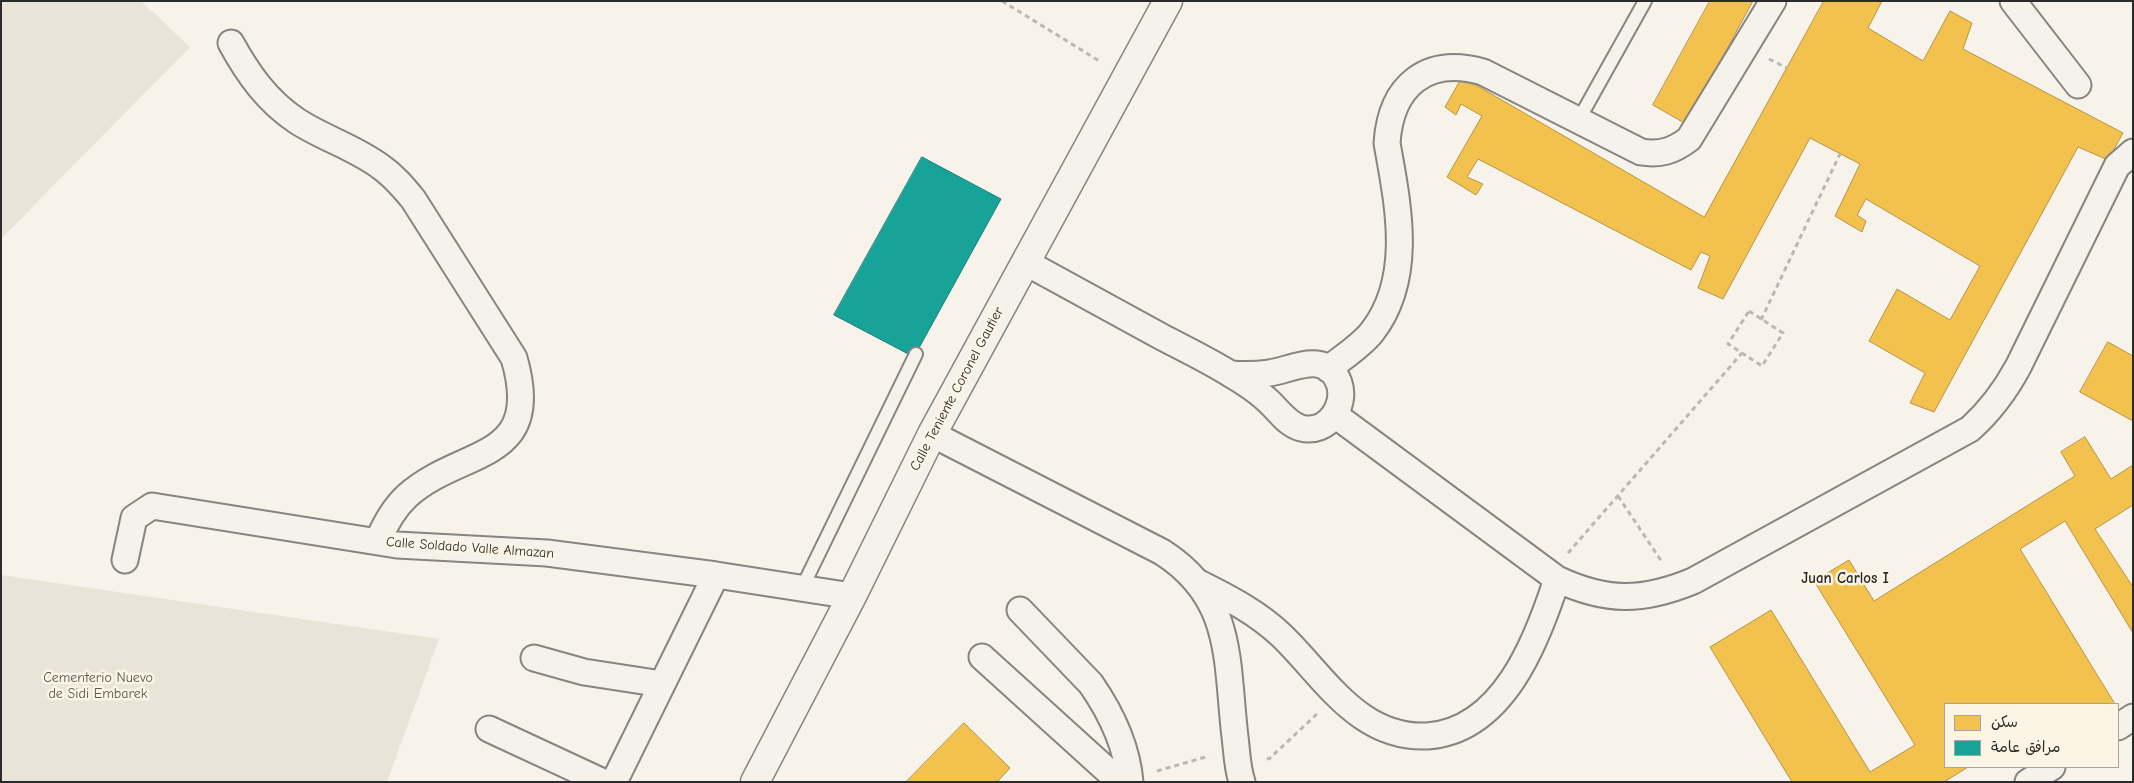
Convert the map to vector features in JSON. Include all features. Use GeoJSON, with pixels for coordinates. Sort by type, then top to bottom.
{"type":"FeatureCollection","features":[{"type":"Feature","properties":{"kind":"main road","name":"Calle Teniente Coronel Gautier"},"geometry":{"type":"LineString","coordinates":[[754,782],[852,596],[932,434],[1128,78],[1168,1]]}},
{"type":"Feature","properties":{"kind":"street"},"geometry":{"type":"LineString","coordinates":[[1328,369],[1371,334],[1388,304],[1394,288],[1401,250],[1387,143],[1388,125],[1394,108],[1409,85],[1418,76],[1433,70],[1467,68],[1483,72],[1641,152],[1666,153],[1678,147],[1693,133],[1773,1]]}},
{"type":"Feature","properties":{"kind":"street"},"geometry":{"type":"LineString","coordinates":[[2013,1],[2078,85]]}},
{"type":"Feature","properties":{"kind":"street"},"geometry":{"type":"LineString","coordinates":[[231,43],[245,69],[261,91],[282,110],[317,133],[380,166],[397,180],[414,199],[514,358],[522,383],[522,399],[518,414],[504,440],[493,450],[424,484],[408,496],[395,509],[378,541]]}},
{"type":"Feature","properties":{"kind":"street"},"geometry":{"type":"LineString","coordinates":[[1335,415],[1557,579],[1578,589],[1600,595],[1624,598],[1648,596],[1671,590],[1693,581],[1970,429],[1995,404],[2007,386],[2117,166],[2133,152]]}},
{"type":"Feature","properties":{"kind":"street"},"geometry":{"type":"LineString","coordinates":[[1025,262],[1231,374],[1258,392],[1290,423],[1302,428],[1314,428],[1326,424],[1335,415],[1341,404],[1341,391],[1337,379],[1328,369],[1316,364],[1302,364],[1289,370],[1270,373],[1231,374]]}},
{"type":"Feature","properties":{"kind":"street"},"geometry":{"type":"LineString","coordinates":[[1282,414],[1277,403],[1277,391],[1281,379],[1289,370]]}},
{"type":"Feature","properties":{"kind":"street"},"geometry":{"type":"LineString","coordinates":[[932,434],[1162,552],[1188,571],[1199,583],[1214,606],[1225,639],[1242,782]]}},
{"type":"Feature","properties":{"kind":"street","name":"Calle Soldado Valle Almazan"},"geometry":{"type":"LineString","coordinates":[[125,560],[134,518],[152,506],[397,545],[547,553],[716,575],[852,596]]}},
{"type":"Feature","properties":{"kind":"street"},"geometry":{"type":"LineString","coordinates":[[614,782],[716,575]]}},
{"type":"Feature","properties":{"kind":"street"},"geometry":{"type":"LineString","coordinates":[[1199,583],[1231,599],[1260,618],[1281,635],[1361,716],[1391,731],[1417,737],[1438,735],[1458,729],[1476,720],[1492,706],[1527,654],[1540,626],[1557,579]]}},
{"type":"Feature","properties":{"kind":"street"},"geometry":{"type":"LineString","coordinates":[[1020,610],[1091,684],[1100,697],[1120,738],[1130,782]]}},
{"type":"Feature","properties":{"kind":"street"},"geometry":{"type":"LineString","coordinates":[[982,657],[1120,782]]}},
{"type":"Feature","properties":{"kind":"street"},"geometry":{"type":"LineString","coordinates":[[534,658],[584,672],[662,684]]}},
{"type":"Feature","properties":{"kind":"street"},"geometry":{"type":"LineString","coordinates":[[2119,726],[2133,718]]}},
{"type":"Feature","properties":{"kind":"street"},"geometry":{"type":"LineString","coordinates":[[489,729],[603,782]]}},
{"type":"Feature","properties":{"kind":"street"},"geometry":{"type":"LineString","coordinates":[[2028,782],[2050,768]]}},
{"type":"Feature","properties":{"kind":"lane"},"geometry":{"type":"LineString","coordinates":[[1578,120],[1645,1]]}},
{"type":"Feature","properties":{"kind":"lane"},"geometry":{"type":"LineString","coordinates":[[802,588],[916,354]]}},
{"type":"Feature","properties":{"kind":"path"},"geometry":{"type":"LineString","coordinates":[[1002,1],[1128,78]]}},
{"type":"Feature","properties":{"kind":"path"},"geometry":{"type":"LineString","coordinates":[[1761,320],[1840,154]]}},
{"type":"Feature","properties":{"kind":"path"},"geometry":{"type":"LineString","coordinates":[[1748,311],[1783,333],[1762,366],[1742,353],[1728,344],[1748,311]]}},
{"type":"Feature","properties":{"kind":"path"},"geometry":{"type":"LineString","coordinates":[[1565,556],[1742,353]]}},
{"type":"Feature","properties":{"kind":"path"},"geometry":{"type":"LineString","coordinates":[[1618,496],[1667,570]]}},
{"type":"Feature","properties":{"kind":"green space"},"geometry":{"type":"Polygon","coordinates":[[[1,1],[141,1],[190,47],[1,239],[1,1]]]}},
{"type":"Feature","properties":{"kind":"green space","name":"Cementerio Nuevo de Sidi Embarek"},"geometry":{"type":"Polygon","coordinates":[[[1,575],[439,639],[387,782],[1,782],[1,575]]]}},
{"type":"Feature","properties":{"kind":"building: سكن"},"geometry":{"type":"Polygon","coordinates":[[[1710,1],[1753,1],[1686,124],[1653,105],[1710,1]]]}},
{"type":"Feature","properties":{"kind":"building: سكن"},"geometry":{"type":"Polygon","coordinates":[[[1824,1],[1882,1],[1868,28],[1923,61],[1950,11],[1972,23],[1963,49],[2123,133],[2108,160],[2078,147],[1934,412],[1910,403],[1925,373],[1869,341],[1897,289],[1950,320],[1980,266],[1866,199],[1857,215],[1866,221],[1862,232],[1835,216],[1860,164],[1810,138],[1723,299],[1698,288],[1710,256],[1701,252],[1691,270],[1478,159],[1467,177],[1483,184],[1476,195],[1447,177],[1482,116],[1461,104],[1456,115],[1445,107],[1462,77],[1704,217],[1824,1]]]}},
{"type":"Feature","properties":{"kind":"building: سكن"},"geometry":{"type":"Polygon","coordinates":[[[2108,342],[2133,356],[2133,421],[2080,392],[2108,342]]]}},
{"type":"Feature","properties":{"kind":"building: سكن"},"geometry":{"type":"Polygon","coordinates":[[[2085,437],[2111,479],[2133,465],[2133,505],[2095,529],[2133,587],[2133,633],[2065,521],[2020,549],[2114,703],[1944,703],[1944,768],[1966,768],[1944,782],[1792,782],[1710,647],[1771,610],[1870,772],[1915,745],[1814,581],[1849,560],[1874,601],[2075,476],[2061,452],[2085,437]]]}},
{"type":"Feature","properties":{"kind":"building: سكن"},"geometry":{"type":"Polygon","coordinates":[[[964,723],[1010,768],[997,782],[906,782],[964,723]]]}},
{"type":"Feature","properties":{"kind":"building: مرافق عامة"},"geometry":{"type":"Polygon","coordinates":[[[922,157],[1001,199],[914,357],[834,315],[922,157]]]}},
{"type":"Feature","properties":{"kind":"district","name":"Juan Carlos I"},"geometry":{"type":"Point","coordinates":[1845,579]}}]}
